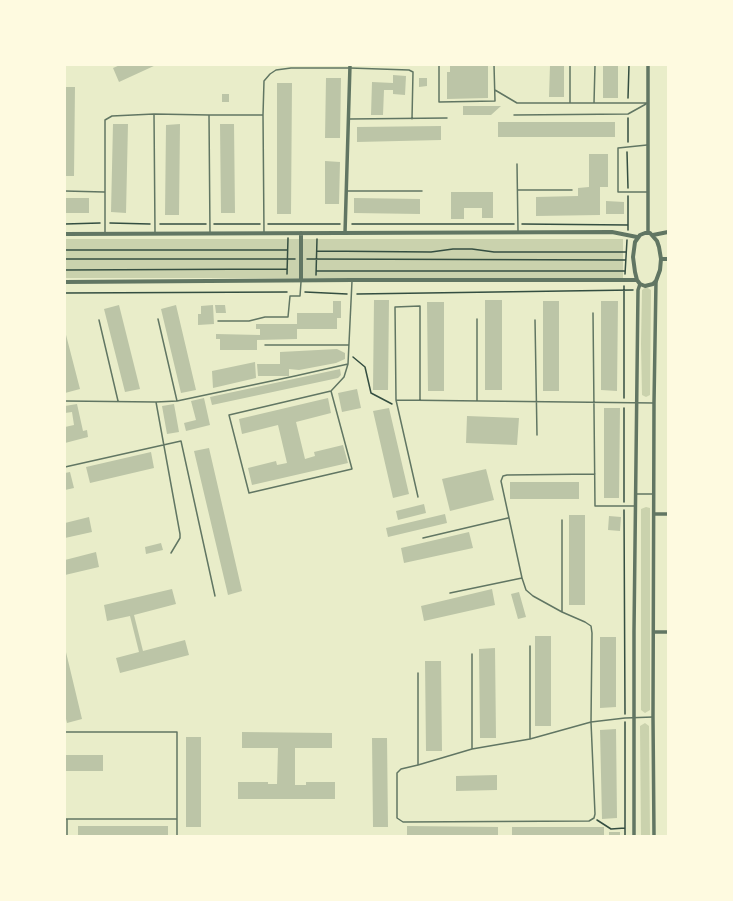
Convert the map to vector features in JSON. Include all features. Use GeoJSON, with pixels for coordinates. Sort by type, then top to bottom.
{"type":"FeatureCollection","features":[{"type":"Feature","properties":{"kind":"street"},"geometry":{"type":"LineString","coordinates":[[648,65],[648,232]]}},
{"type":"Feature","properties":{"kind":"street"},"geometry":{"type":"LineString","coordinates":[[345,233],[350,67]]}},
{"type":"Feature","properties":{"kind":"street"},"geometry":{"type":"LineString","coordinates":[[65,234],[612,232],[637,237],[648,232]]}},
{"type":"Feature","properties":{"kind":"street"},"geometry":{"type":"LineString","coordinates":[[648,232],[653,235],[659,247],[661,259],[660,270],[656,281],[654,403],[654,836]]}},
{"type":"Feature","properties":{"kind":"street"},"geometry":{"type":"LineString","coordinates":[[653,235],[668,232]]}},
{"type":"Feature","properties":{"kind":"street"},"geometry":{"type":"LineString","coordinates":[[300,280],[301,233]]}},
{"type":"Feature","properties":{"kind":"street"},"geometry":{"type":"LineString","coordinates":[[634,836],[635,506],[639,282],[635,272],[633,257],[637,237]]}},
{"type":"Feature","properties":{"kind":"street"},"geometry":{"type":"LineString","coordinates":[[661,259],[668,259]]}},
{"type":"Feature","properties":{"kind":"street"},"geometry":{"type":"LineString","coordinates":[[65,282],[287,280],[625,280],[648,285],[656,281]]}},
{"type":"Feature","properties":{"kind":"street"},"geometry":{"type":"LineString","coordinates":[[654,514],[668,514]]}},
{"type":"Feature","properties":{"kind":"street"},"geometry":{"type":"LineString","coordinates":[[654,632],[668,632]]}},
{"type":"Feature","properties":{"kind":"lane"},"geometry":{"type":"LineString","coordinates":[[439,65],[439,102],[495,101],[494,65]]}},
{"type":"Feature","properties":{"kind":"lane"},"geometry":{"type":"LineString","coordinates":[[570,65],[570,103]]}},
{"type":"Feature","properties":{"kind":"lane"},"geometry":{"type":"LineString","coordinates":[[594,103],[595,65]]}},
{"type":"Feature","properties":{"kind":"lane"},"geometry":{"type":"LineString","coordinates":[[264,233],[264,81],[270,74],[276,70],[291,68],[350,67],[409,70],[413,72],[412,119]]}},
{"type":"Feature","properties":{"kind":"lane"},"geometry":{"type":"LineString","coordinates":[[495,90],[517,103],[647,103]]}},
{"type":"Feature","properties":{"kind":"lane"},"geometry":{"type":"LineString","coordinates":[[514,115],[628,114],[647,103]]}},
{"type":"Feature","properties":{"kind":"lane"},"geometry":{"type":"LineString","coordinates":[[105,234],[105,120],[112,116],[154,114],[263,115]]}},
{"type":"Feature","properties":{"kind":"lane"},"geometry":{"type":"LineString","coordinates":[[154,114],[155,234]]}},
{"type":"Feature","properties":{"kind":"lane"},"geometry":{"type":"LineString","coordinates":[[209,115],[210,234]]}},
{"type":"Feature","properties":{"kind":"lane"},"geometry":{"type":"LineString","coordinates":[[349,120],[447,118]]}},
{"type":"Feature","properties":{"kind":"lane"},"geometry":{"type":"LineString","coordinates":[[647,145],[618,148],[618,192],[647,192]]}},
{"type":"Feature","properties":{"kind":"lane"},"geometry":{"type":"LineString","coordinates":[[517,164],[518,233]]}},
{"type":"Feature","properties":{"kind":"lane"},"geometry":{"type":"LineString","coordinates":[[518,190],[572,190]]}},
{"type":"Feature","properties":{"kind":"lane"},"geometry":{"type":"LineString","coordinates":[[65,191],[104,192]]}},
{"type":"Feature","properties":{"kind":"lane"},"geometry":{"type":"LineString","coordinates":[[346,191],[422,191]]}},
{"type":"Feature","properties":{"kind":"lane"},"geometry":{"type":"LineString","coordinates":[[218,321],[249,321],[265,317],[288,316],[290,296],[300,296],[300,280]]}},
{"type":"Feature","properties":{"kind":"lane"},"geometry":{"type":"LineString","coordinates":[[331,391],[352,469],[249,493],[229,415],[331,391],[344,377],[348,364],[352,280]]}},
{"type":"Feature","properties":{"kind":"lane"},"geometry":{"type":"LineString","coordinates":[[418,497],[396,400],[395,307],[420,306],[420,400]]}},
{"type":"Feature","properties":{"kind":"lane"},"geometry":{"type":"LineString","coordinates":[[593,313],[595,506],[635,506]]}},
{"type":"Feature","properties":{"kind":"lane"},"geometry":{"type":"LineString","coordinates":[[158,319],[177,400]]}},
{"type":"Feature","properties":{"kind":"lane"},"geometry":{"type":"LineString","coordinates":[[477,319],[477,401]]}},
{"type":"Feature","properties":{"kind":"lane"},"geometry":{"type":"LineString","coordinates":[[99,320],[118,402]]}},
{"type":"Feature","properties":{"kind":"lane"},"geometry":{"type":"LineString","coordinates":[[535,320],[537,435]]}},
{"type":"Feature","properties":{"kind":"lane"},"geometry":{"type":"LineString","coordinates":[[265,346],[348,345]]}},
{"type":"Feature","properties":{"kind":"lane"},"geometry":{"type":"LineString","coordinates":[[65,401],[156,402],[177,400],[348,364]]}},
{"type":"Feature","properties":{"kind":"lane"},"geometry":{"type":"LineString","coordinates":[[396,400],[654,403]]}},
{"type":"Feature","properties":{"kind":"lane"},"geometry":{"type":"LineString","coordinates":[[156,402],[180,534],[180,538],[171,553]]}},
{"type":"Feature","properties":{"kind":"lane"},"geometry":{"type":"LineString","coordinates":[[65,467],[181,441],[215,596]]}},
{"type":"Feature","properties":{"kind":"lane"},"geometry":{"type":"LineString","coordinates":[[595,474],[507,475],[503,476],[502,482],[522,578],[526,590],[533,596],[562,612],[585,622],[590,626],[592,633],[592,722],[595,814],[594,818],[589,821],[403,822],[397,818],[397,773],[401,769],[472,750],[530,739],[592,722],[625,718],[653,717]]}},
{"type":"Feature","properties":{"kind":"lane"},"geometry":{"type":"LineString","coordinates":[[636,494],[654,494]]}},
{"type":"Feature","properties":{"kind":"lane"},"geometry":{"type":"LineString","coordinates":[[422,538],[509,518]]}},
{"type":"Feature","properties":{"kind":"lane"},"geometry":{"type":"LineString","coordinates":[[562,520],[562,612]]}},
{"type":"Feature","properties":{"kind":"lane"},"geometry":{"type":"LineString","coordinates":[[450,593],[522,578]]}},
{"type":"Feature","properties":{"kind":"lane"},"geometry":{"type":"LineString","coordinates":[[530,646],[530,739]]}},
{"type":"Feature","properties":{"kind":"lane"},"geometry":{"type":"LineString","coordinates":[[472,654],[472,750]]}},
{"type":"Feature","properties":{"kind":"lane"},"geometry":{"type":"LineString","coordinates":[[418,673],[418,765]]}},
{"type":"Feature","properties":{"kind":"lane"},"geometry":{"type":"LineString","coordinates":[[65,732],[177,732],[177,836]]}},
{"type":"Feature","properties":{"kind":"lane"},"geometry":{"type":"LineString","coordinates":[[67,836],[66,819],[177,819]]}},
{"type":"Feature","properties":{"kind":"path"},"geometry":{"type":"LineString","coordinates":[[287,292],[288,224]]}},
{"type":"Feature","properties":{"kind":"path"},"geometry":{"type":"LineString","coordinates":[[316,293],[317,224]]}},
{"type":"Feature","properties":{"kind":"path"},"geometry":{"type":"LineString","coordinates":[[625,836],[624,402],[625,271],[628,225]]}},
{"type":"Feature","properties":{"kind":"path"},"geometry":{"type":"LineString","coordinates":[[317,251],[431,252],[453,249],[472,249],[494,252],[626,252]]}},
{"type":"Feature","properties":{"kind":"path"},"geometry":{"type":"LineString","coordinates":[[65,250],[287,250]]}},
{"type":"Feature","properties":{"kind":"path"},"geometry":{"type":"LineString","coordinates":[[65,259],[626,260]]}},
{"type":"Feature","properties":{"kind":"path"},"geometry":{"type":"LineString","coordinates":[[65,270],[287,269]]}},
{"type":"Feature","properties":{"kind":"path"},"geometry":{"type":"LineString","coordinates":[[316,271],[625,271]]}},
{"type":"Feature","properties":{"kind":"path"},"geometry":{"type":"LineString","coordinates":[[348,353],[365,367],[371,393],[397,407]]}},
{"type":"Feature","properties":{"kind":"path"},"geometry":{"type":"LineString","coordinates":[[594,818],[610,829],[625,828]]}},
{"type":"Feature","properties":{"kind":"green space"},"geometry":{"type":"Polygon","coordinates":[[[65,239],[623,239],[623,278],[65,278],[65,239]]]}},
{"type":"Feature","properties":{"kind":"green space"},"geometry":{"type":"Polygon","coordinates":[[[646,287],[651,290],[650,395],[646,397],[642,395],[641,344],[642,290],[646,287]]]}},
{"type":"Feature","properties":{"kind":"green space"},"geometry":{"type":"Polygon","coordinates":[[[646,507],[650,508],[650,710],[645,713],[641,710],[641,509],[646,507]]]}},
{"type":"Feature","properties":{"kind":"green space"},"geometry":{"type":"Polygon","coordinates":[[[645,723],[649,726],[650,836],[641,836],[640,726],[645,723]]]}},
{"type":"Feature","properties":{"kind":"building"},"geometry":{"type":"Polygon","coordinates":[[[120,65],[156,65],[119,82],[113,68],[120,65]]]}},
{"type":"Feature","properties":{"kind":"building"},"geometry":{"type":"Polygon","coordinates":[[[450,65],[488,65],[488,98],[447,99],[447,72],[450,72],[450,65]]]}},
{"type":"Feature","properties":{"kind":"building"},"geometry":{"type":"Polygon","coordinates":[[[550,65],[564,65],[564,97],[549,97],[550,65]]]}},
{"type":"Feature","properties":{"kind":"building"},"geometry":{"type":"Polygon","coordinates":[[[603,65],[618,65],[618,98],[603,98],[603,65]]]}},
{"type":"Feature","properties":{"kind":"building"},"geometry":{"type":"Polygon","coordinates":[[[393,75],[406,76],[405,95],[393,94],[393,90],[384,90],[383,115],[371,115],[372,82],[393,83],[393,75]]]}},
{"type":"Feature","properties":{"kind":"building"},"geometry":{"type":"Polygon","coordinates":[[[326,78],[341,78],[340,138],[325,138],[326,78]]]}},
{"type":"Feature","properties":{"kind":"building"},"geometry":{"type":"Polygon","coordinates":[[[419,78],[427,78],[427,86],[419,87],[419,78]]]}},
{"type":"Feature","properties":{"kind":"building"},"geometry":{"type":"Polygon","coordinates":[[[277,83],[292,83],[291,214],[277,214],[277,83]]]}},
{"type":"Feature","properties":{"kind":"building"},"geometry":{"type":"Polygon","coordinates":[[[65,87],[75,87],[74,176],[65,176],[65,87]]]}},
{"type":"Feature","properties":{"kind":"building"},"geometry":{"type":"Polygon","coordinates":[[[222,94],[229,94],[229,102],[222,102],[222,94]]]}},
{"type":"Feature","properties":{"kind":"building"},"geometry":{"type":"Polygon","coordinates":[[[463,106],[501,106],[491,115],[463,115],[463,106]]]}},
{"type":"Feature","properties":{"kind":"building"},"geometry":{"type":"Polygon","coordinates":[[[498,122],[615,122],[615,137],[498,137],[498,122]]]}},
{"type":"Feature","properties":{"kind":"building"},"geometry":{"type":"Polygon","coordinates":[[[113,124],[128,124],[126,213],[111,212],[113,124]]]}},
{"type":"Feature","properties":{"kind":"building"},"geometry":{"type":"Polygon","coordinates":[[[180,124],[179,215],[165,215],[166,125],[180,124]]]}},
{"type":"Feature","properties":{"kind":"building"},"geometry":{"type":"Polygon","coordinates":[[[220,124],[234,124],[235,213],[221,213],[220,124]]]}},
{"type":"Feature","properties":{"kind":"building"},"geometry":{"type":"Polygon","coordinates":[[[441,126],[441,140],[357,142],[357,127],[441,126]]]}},
{"type":"Feature","properties":{"kind":"building"},"geometry":{"type":"Polygon","coordinates":[[[589,154],[608,154],[608,187],[600,187],[600,215],[536,216],[536,197],[578,196],[578,188],[589,187],[589,154]]]}},
{"type":"Feature","properties":{"kind":"building"},"geometry":{"type":"Polygon","coordinates":[[[325,161],[340,162],[339,204],[325,204],[325,161]]]}},
{"type":"Feature","properties":{"kind":"building"},"geometry":{"type":"Polygon","coordinates":[[[451,192],[493,192],[493,218],[482,218],[482,208],[464,208],[464,219],[451,219],[451,192]]]}},
{"type":"Feature","properties":{"kind":"building"},"geometry":{"type":"Polygon","coordinates":[[[65,198],[89,198],[89,213],[65,213],[65,198]]]}},
{"type":"Feature","properties":{"kind":"building"},"geometry":{"type":"Polygon","coordinates":[[[354,198],[420,199],[420,214],[354,213],[354,198]]]}},
{"type":"Feature","properties":{"kind":"building"},"geometry":{"type":"Polygon","coordinates":[[[606,201],[624,202],[624,214],[606,214],[606,201]]]}},
{"type":"Feature","properties":{"kind":"building"},"geometry":{"type":"Polygon","coordinates":[[[374,300],[389,300],[388,390],[373,390],[374,300]]]}},
{"type":"Feature","properties":{"kind":"building"},"geometry":{"type":"Polygon","coordinates":[[[485,300],[502,300],[502,390],[485,390],[485,300]]]}},
{"type":"Feature","properties":{"kind":"building"},"geometry":{"type":"Polygon","coordinates":[[[333,301],[341,301],[341,318],[337,318],[337,329],[297,329],[297,339],[257,340],[257,350],[220,350],[220,339],[216,339],[216,334],[260,335],[260,329],[256,329],[256,324],[297,324],[297,313],[333,313],[333,301]]]}},
{"type":"Feature","properties":{"kind":"building"},"geometry":{"type":"Polygon","coordinates":[[[543,301],[559,301],[559,391],[543,391],[543,301]]]}},
{"type":"Feature","properties":{"kind":"building"},"geometry":{"type":"Polygon","coordinates":[[[601,301],[618,301],[617,391],[601,390],[601,301]]]}},
{"type":"Feature","properties":{"kind":"building"},"geometry":{"type":"Polygon","coordinates":[[[427,302],[444,302],[444,391],[428,391],[427,302]]]}},
{"type":"Feature","properties":{"kind":"building"},"geometry":{"type":"Polygon","coordinates":[[[119,305],[140,389],[125,392],[104,309],[119,305]]]}},
{"type":"Feature","properties":{"kind":"building"},"geometry":{"type":"Polygon","coordinates":[[[176,305],[196,390],[181,393],[161,309],[176,305]]]}},
{"type":"Feature","properties":{"kind":"building"},"geometry":{"type":"Polygon","coordinates":[[[213,305],[214,324],[198,325],[198,314],[201,314],[201,306],[213,305]]]}},
{"type":"Feature","properties":{"kind":"building"},"geometry":{"type":"Polygon","coordinates":[[[215,305],[225,305],[226,313],[216,313],[215,305]]]}},
{"type":"Feature","properties":{"kind":"building"},"geometry":{"type":"Polygon","coordinates":[[[65,331],[80,389],[65,393],[65,331]]]}},
{"type":"Feature","properties":{"kind":"building"},"geometry":{"type":"Polygon","coordinates":[[[337,349],[345,353],[345,359],[336,363],[299,370],[289,369],[289,376],[258,376],[257,364],[280,364],[280,352],[337,349]]]}},
{"type":"Feature","properties":{"kind":"building"},"geometry":{"type":"Polygon","coordinates":[[[255,362],[256,378],[213,388],[212,371],[255,362]]]}},
{"type":"Feature","properties":{"kind":"building"},"geometry":{"type":"Polygon","coordinates":[[[340,369],[341,375],[338,378],[212,405],[210,397],[340,369]]]}},
{"type":"Feature","properties":{"kind":"building"},"geometry":{"type":"Polygon","coordinates":[[[357,389],[361,408],[342,412],[338,393],[357,389]]]}},
{"type":"Feature","properties":{"kind":"building"},"geometry":{"type":"Polygon","coordinates":[[[204,398],[210,425],[186,431],[184,423],[196,420],[191,401],[204,398]]]}},
{"type":"Feature","properties":{"kind":"building"},"geometry":{"type":"Polygon","coordinates":[[[328,398],[331,413],[296,422],[305,459],[315,456],[314,452],[343,445],[348,463],[252,485],[248,468],[276,461],[277,465],[287,463],[278,425],[242,434],[239,419],[328,398]]]}},
{"type":"Feature","properties":{"kind":"building"},"geometry":{"type":"Polygon","coordinates":[[[77,404],[83,431],[87,430],[88,437],[65,443],[65,427],[74,425],[72,412],[65,413],[65,406],[77,404]]]}},
{"type":"Feature","properties":{"kind":"building"},"geometry":{"type":"Polygon","coordinates":[[[174,404],[179,432],[167,434],[162,406],[174,404]]]}},
{"type":"Feature","properties":{"kind":"building"},"geometry":{"type":"Polygon","coordinates":[[[389,408],[409,494],[393,498],[373,411],[389,408]]]}},
{"type":"Feature","properties":{"kind":"building"},"geometry":{"type":"Polygon","coordinates":[[[604,408],[620,408],[619,498],[604,498],[604,408]]]}},
{"type":"Feature","properties":{"kind":"building"},"geometry":{"type":"Polygon","coordinates":[[[467,416],[519,418],[517,445],[466,443],[467,416]]]}},
{"type":"Feature","properties":{"kind":"building"},"geometry":{"type":"Polygon","coordinates":[[[209,448],[242,591],[228,595],[194,451],[209,448]]]}},
{"type":"Feature","properties":{"kind":"building"},"geometry":{"type":"Polygon","coordinates":[[[151,452],[154,468],[90,483],[86,467],[151,452]]]}},
{"type":"Feature","properties":{"kind":"building"},"geometry":{"type":"Polygon","coordinates":[[[486,469],[494,500],[450,511],[442,479],[486,469]]]}},
{"type":"Feature","properties":{"kind":"building"},"geometry":{"type":"Polygon","coordinates":[[[70,472],[74,488],[65,490],[65,473],[70,472]]]}},
{"type":"Feature","properties":{"kind":"building"},"geometry":{"type":"Polygon","coordinates":[[[510,482],[579,482],[579,499],[510,499],[510,482]]]}},
{"type":"Feature","properties":{"kind":"building"},"geometry":{"type":"Polygon","coordinates":[[[424,504],[426,513],[398,520],[396,511],[424,504]]]}},
{"type":"Feature","properties":{"kind":"building"},"geometry":{"type":"Polygon","coordinates":[[[445,514],[447,523],[388,537],[386,528],[445,514]]]}},
{"type":"Feature","properties":{"kind":"building"},"geometry":{"type":"Polygon","coordinates":[[[569,515],[585,515],[585,605],[569,605],[569,515]]]}},
{"type":"Feature","properties":{"kind":"building"},"geometry":{"type":"Polygon","coordinates":[[[609,516],[621,517],[620,531],[608,530],[609,516]]]}},
{"type":"Feature","properties":{"kind":"building"},"geometry":{"type":"Polygon","coordinates":[[[89,517],[92,532],[65,538],[65,523],[89,517]]]}},
{"type":"Feature","properties":{"kind":"building"},"geometry":{"type":"Polygon","coordinates":[[[469,532],[473,548],[404,563],[401,548],[469,532]]]}},
{"type":"Feature","properties":{"kind":"building"},"geometry":{"type":"Polygon","coordinates":[[[161,543],[163,550],[146,554],[145,547],[161,543]]]}},
{"type":"Feature","properties":{"kind":"building"},"geometry":{"type":"Polygon","coordinates":[[[96,552],[99,567],[65,575],[65,560],[96,552]]]}},
{"type":"Feature","properties":{"kind":"building"},"geometry":{"type":"Polygon","coordinates":[[[172,589],[176,604],[134,615],[143,651],[185,640],[189,655],[120,673],[116,658],[139,652],[130,616],[107,621],[104,605],[172,589]]]}},
{"type":"Feature","properties":{"kind":"building"},"geometry":{"type":"Polygon","coordinates":[[[492,589],[495,605],[424,621],[421,606],[492,589]]]}},
{"type":"Feature","properties":{"kind":"building"},"geometry":{"type":"Polygon","coordinates":[[[519,592],[526,617],[518,619],[511,594],[519,592]]]}},
{"type":"Feature","properties":{"kind":"building"},"geometry":{"type":"Polygon","coordinates":[[[535,636],[551,636],[551,726],[535,726],[535,636]]]}},
{"type":"Feature","properties":{"kind":"building"},"geometry":{"type":"Polygon","coordinates":[[[600,637],[616,637],[616,707],[600,708],[600,637]]]}},
{"type":"Feature","properties":{"kind":"building"},"geometry":{"type":"Polygon","coordinates":[[[65,648],[82,719],[67,723],[65,715],[65,648]]]}},
{"type":"Feature","properties":{"kind":"building"},"geometry":{"type":"Polygon","coordinates":[[[495,648],[496,738],[480,738],[479,649],[495,648]]]}},
{"type":"Feature","properties":{"kind":"building"},"geometry":{"type":"Polygon","coordinates":[[[425,661],[441,661],[442,751],[426,751],[425,661]]]}},
{"type":"Feature","properties":{"kind":"building"},"geometry":{"type":"Polygon","coordinates":[[[616,729],[617,818],[602,819],[600,730],[616,729]]]}},
{"type":"Feature","properties":{"kind":"building"},"geometry":{"type":"Polygon","coordinates":[[[242,732],[332,733],[332,748],[295,748],[295,785],[306,785],[306,782],[335,782],[335,799],[238,799],[238,782],[268,782],[268,784],[277,784],[278,748],[242,748],[242,732]]]}},
{"type":"Feature","properties":{"kind":"building"},"geometry":{"type":"Polygon","coordinates":[[[186,737],[201,737],[201,827],[186,827],[186,737]]]}},
{"type":"Feature","properties":{"kind":"building"},"geometry":{"type":"Polygon","coordinates":[[[372,738],[387,738],[388,827],[373,827],[372,738]]]}},
{"type":"Feature","properties":{"kind":"building"},"geometry":{"type":"Polygon","coordinates":[[[65,755],[103,755],[103,771],[65,771],[65,755]]]}},
{"type":"Feature","properties":{"kind":"building"},"geometry":{"type":"Polygon","coordinates":[[[497,775],[497,790],[456,791],[456,776],[497,775]]]}},
{"type":"Feature","properties":{"kind":"building"},"geometry":{"type":"Polygon","coordinates":[[[78,826],[168,826],[168,836],[78,836],[78,826]]]}},
{"type":"Feature","properties":{"kind":"building"},"geometry":{"type":"Polygon","coordinates":[[[407,826],[498,827],[498,836],[407,836],[407,826]]]}},
{"type":"Feature","properties":{"kind":"building"},"geometry":{"type":"Polygon","coordinates":[[[512,827],[604,827],[604,836],[512,836],[512,827]]]}},
{"type":"Feature","properties":{"kind":"building"},"geometry":{"type":"Polygon","coordinates":[[[609,832],[620,832],[620,836],[609,836],[609,832]]]}}]}
